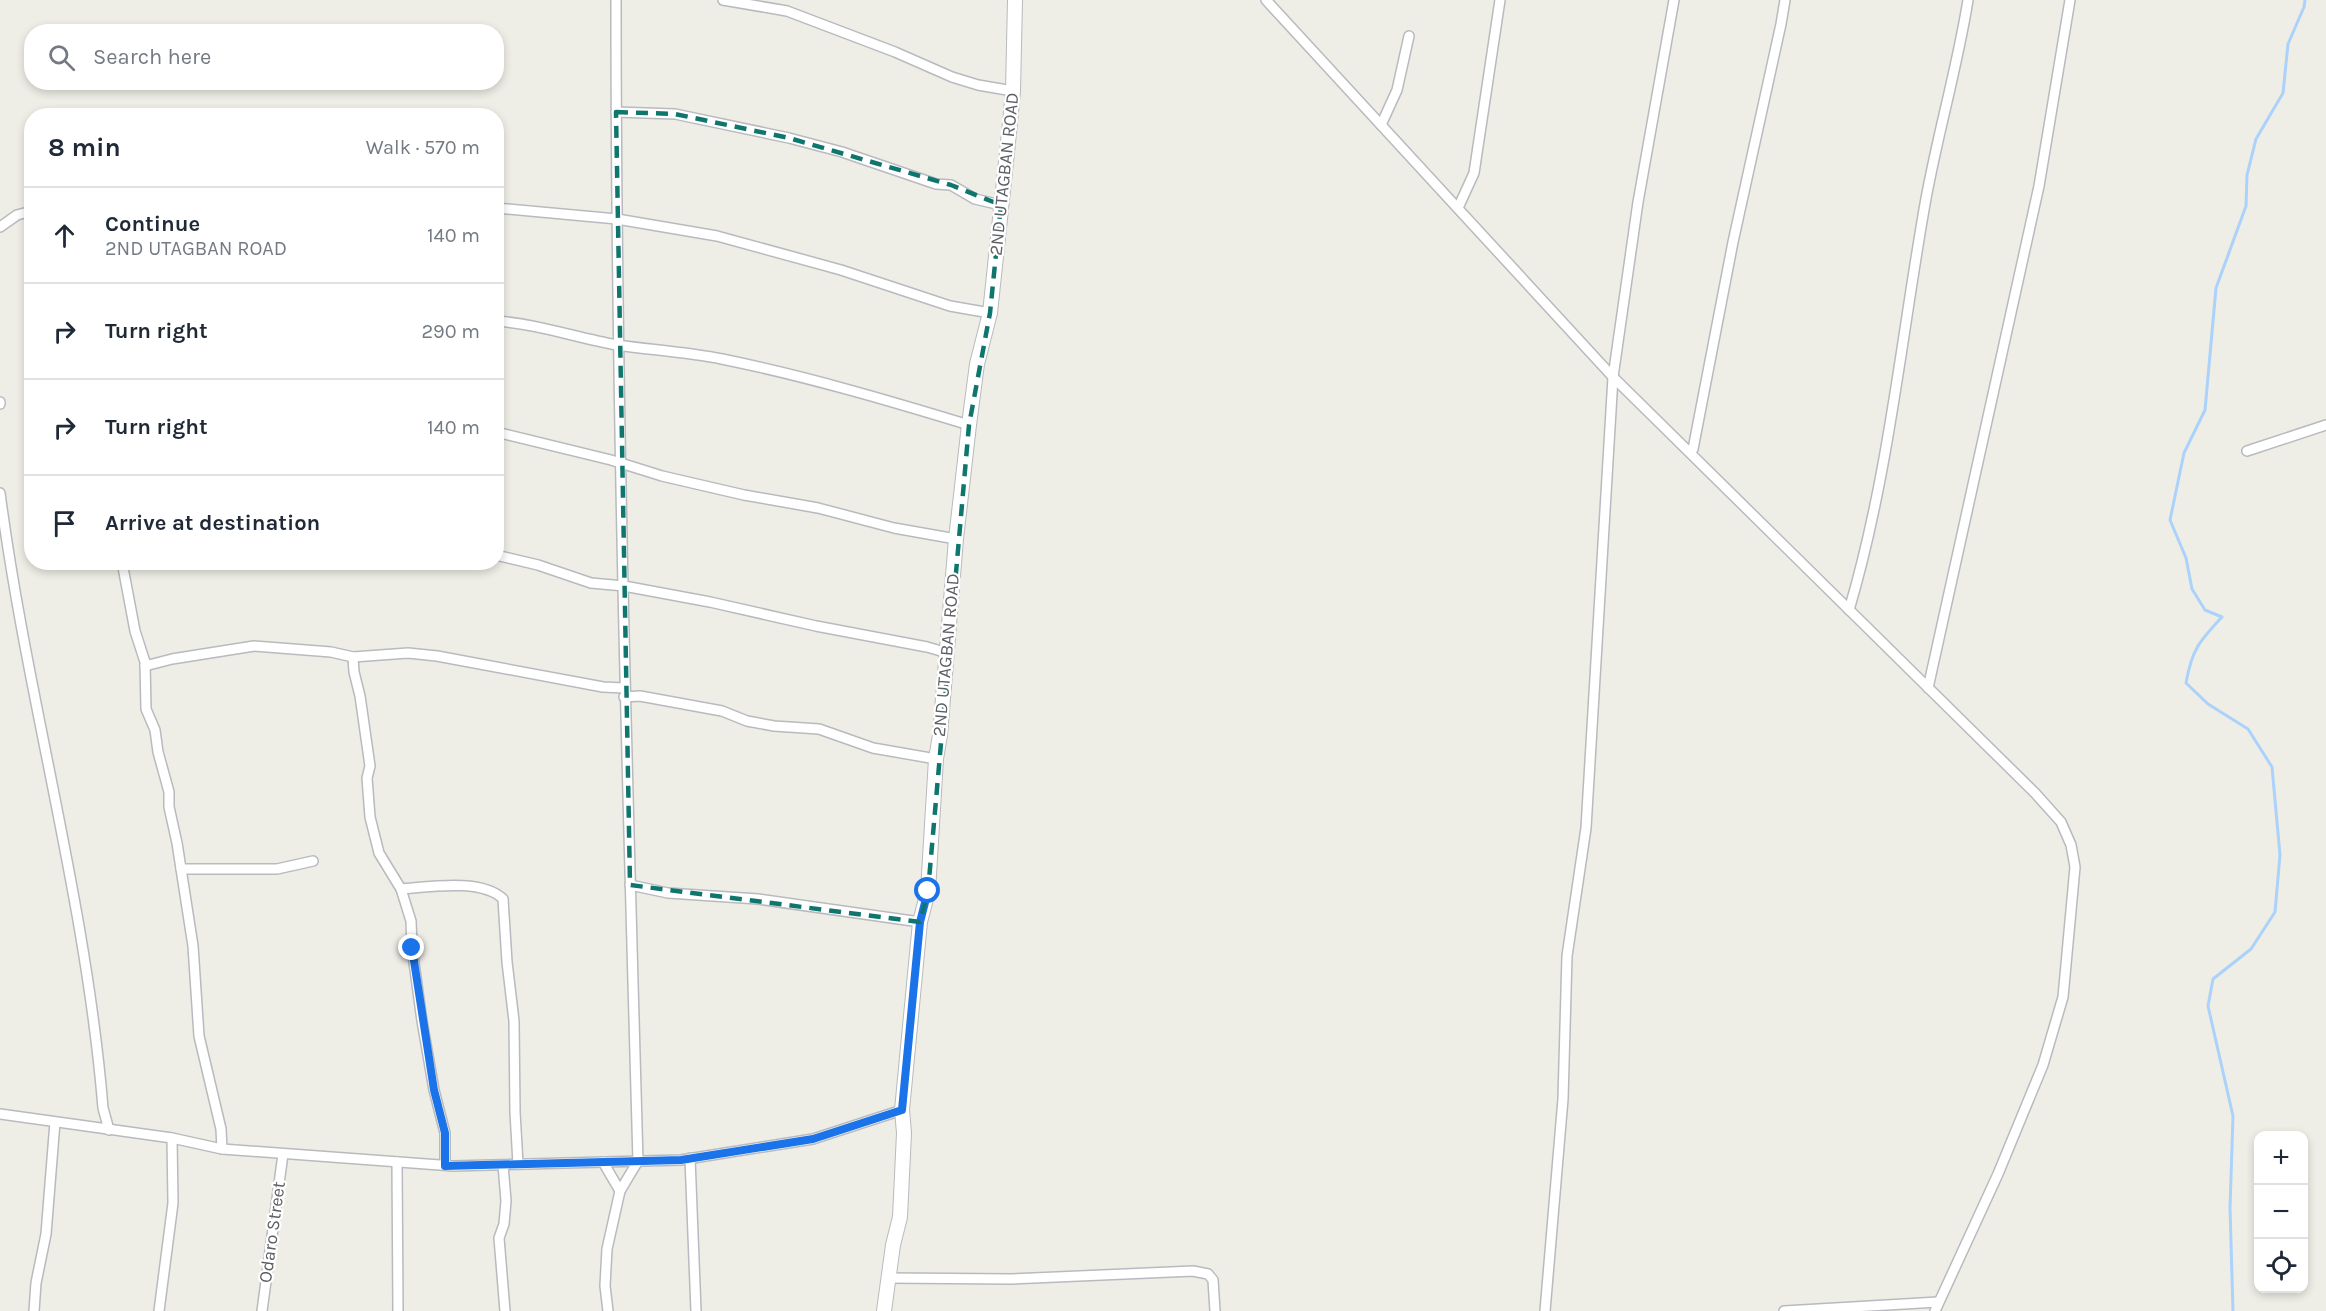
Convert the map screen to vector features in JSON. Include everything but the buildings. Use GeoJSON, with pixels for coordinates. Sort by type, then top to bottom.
{"type":"FeatureCollection","features":[{"type":"Feature","properties":{"kind":"street"},"geometry":{"type":"LineString","coordinates":[[608,1311],[605,1286],[608,1250],[620,1191],[638,1161],[624,692],[624,586],[618,345],[616,0]]}},
{"type":"Feature","properties":{"kind":"street"},"geometry":{"type":"LineString","coordinates":[[723,0],[787,11],[895,52],[952,77],[978,85],[1013,91]]}},
{"type":"Feature","properties":{"kind":"street","name":"2ND UTAGBAN ROAD"},"geometry":{"type":"LineString","coordinates":[[884,1311],[900,1217],[904,1133],[902,1110],[920,922],[928,891],[936,759],[948,653],[956,539],[977,364],[990,313],[1013,91],[1015,0]]}},
{"type":"Feature","properties":{"kind":"street"},"geometry":{"type":"LineString","coordinates":[[1266,0],[1613,377],[2034,793],[2061,822],[2071,845],[2075,867],[2063,998],[2043,1065],[1998,1174],[1936,1307],[1784,1311]]}},
{"type":"Feature","properties":{"kind":"street"},"geometry":{"type":"LineString","coordinates":[[1458,208],[1474,173],[1500,0]]}},
{"type":"Feature","properties":{"kind":"street"},"geometry":{"type":"LineString","coordinates":[[1545,1311],[1563,1100],[1568,956],[1586,828],[1613,377],[1638,202],[1674,0]]}},
{"type":"Feature","properties":{"kind":"street"},"geometry":{"type":"LineString","coordinates":[[1693,449],[1733,242],[1785,0]]}},
{"type":"Feature","properties":{"kind":"street"},"geometry":{"type":"LineString","coordinates":[[1849,610],[1861,570],[1880,487],[1925,202],[1968,0]]}},
{"type":"Feature","properties":{"kind":"street"},"geometry":{"type":"LineString","coordinates":[[1928,688],[2039,186],[2070,0]]}},
{"type":"Feature","properties":{"kind":"street"},"geometry":{"type":"LineString","coordinates":[[1381,125],[1397,90],[1409,36]]}},
{"type":"Feature","properties":{"kind":"street"},"geometry":{"type":"LineString","coordinates":[[616,112],[675,114],[789,138],[842,152],[936,184],[951,185],[975,199],[1001,205]]}},
{"type":"Feature","properties":{"kind":"street"},"geometry":{"type":"LineString","coordinates":[[504,209],[617,219],[717,236],[841,270],[950,306],[990,313]]}},
{"type":"Feature","properties":{"kind":"street"},"geometry":{"type":"LineString","coordinates":[[0,227],[24,213]]}},
{"type":"Feature","properties":{"kind":"street"},"geometry":{"type":"LineString","coordinates":[[504,322],[618,345],[722,359],[873,395],[969,425]]}},
{"type":"Feature","properties":{"kind":"street"},"geometry":{"type":"LineString","coordinates":[[2247,451],[2326,425]]}},
{"type":"Feature","properties":{"kind":"street"},"geometry":{"type":"LineString","coordinates":[[504,434],[662,476],[744,495],[818,508],[894,528],[956,539]]}},
{"type":"Feature","properties":{"kind":"street"},"geometry":{"type":"LineString","coordinates":[[0,493],[29,672],[68,859],[80,929],[104,1108],[109,1130]]}},
{"type":"Feature","properties":{"kind":"street"},"geometry":{"type":"LineString","coordinates":[[504,557],[591,583],[624,586],[710,602],[948,653]]}},
{"type":"Feature","properties":{"kind":"street"},"geometry":{"type":"LineString","coordinates":[[124,570],[135,631],[144,653],[146,709],[155,730],[169,792],[169,807],[193,946],[199,1036],[221,1130],[222,1149]]}},
{"type":"Feature","properties":{"kind":"street"},"geometry":{"type":"LineString","coordinates":[[145,666],[172,659],[254,646],[331,652],[353,657],[408,653],[437,656],[722,711],[747,722],[819,729],[873,748],[936,759]]}},
{"type":"Feature","properties":{"kind":"street"},"geometry":{"type":"LineString","coordinates":[[353,657],[370,766],[367,778],[370,817],[379,853],[401,889],[411,921],[412,948],[422,1022],[434,1090],[445,1133],[445,1166]]}},
{"type":"Feature","properties":{"kind":"street"},"geometry":{"type":"LineString","coordinates":[[181,869],[277,869],[313,861]]}},
{"type":"Feature","properties":{"kind":"street"},"geometry":{"type":"LineString","coordinates":[[401,889],[456,885],[495,891],[503,899],[514,1021],[518,1164]]}},
{"type":"Feature","properties":{"kind":"street"},"geometry":{"type":"LineString","coordinates":[[630,885],[668,893],[758,899],[920,922]]}},
{"type":"Feature","properties":{"kind":"street"},"geometry":{"type":"LineString","coordinates":[[0,1114],[172,1138],[222,1149],[445,1166],[690,1158],[813,1139],[902,1110]]}},
{"type":"Feature","properties":{"kind":"street"},"geometry":{"type":"LineString","coordinates":[[34,1311],[36,1283],[46,1234],[55,1122]]}},
{"type":"Feature","properties":{"kind":"street"},"geometry":{"type":"LineString","coordinates":[[159,1311],[173,1203],[172,1138]]}},
{"type":"Feature","properties":{"kind":"street","name":"Odaro Street"},"geometry":{"type":"LineString","coordinates":[[262,1311],[283,1154]]}},
{"type":"Feature","properties":{"kind":"street"},"geometry":{"type":"LineString","coordinates":[[690,1158],[696,1311]]}},
{"type":"Feature","properties":{"kind":"street"},"geometry":{"type":"LineString","coordinates":[[397,1162],[398,1311]]}},
{"type":"Feature","properties":{"kind":"street"},"geometry":{"type":"LineString","coordinates":[[603,1162],[620,1191]]}},
{"type":"Feature","properties":{"kind":"street"},"geometry":{"type":"LineString","coordinates":[[503,1165],[506,1202],[504,1224],[499,1238],[505,1311]]}},
{"type":"Feature","properties":{"kind":"street"},"geometry":{"type":"LineString","coordinates":[[888,1278],[1012,1280],[1193,1271],[1208,1274],[1214,1280],[1215,1311]]}},
{"type":"Feature","properties":{"kind":"highlighted area"},"geometry":{"type":"Polygon","coordinates":[[[616,112],[675,114],[789,138],[951,185],[1001,205],[990,313],[969,425],[928,891],[920,922],[630,885],[616,112]]]}},
{"type":"Feature","properties":{"kind":"waterway"},"geometry":{"type":"LineString","coordinates":[[2233,1311],[2230,1208],[2233,1116],[2208,1006],[2213,979],[2251,949],[2275,912],[2280,855],[2272,767],[2248,729],[2208,704],[2186,683],[2194,654],[2222,617],[2205,610],[2192,589],[2186,558],[2170,520],[2184,453],[2205,410],[2216,288],[2246,206],[2247,175],[2256,139],[2283,93],[2288,44],[2305,0]]}},
{"type":"Feature","properties":{"kind":"route"},"geometry":{"type":"LineString","coordinates":[[412,948],[434,1090],[445,1133],[443,1153],[445,1166],[681,1160],[813,1139],[902,1110],[920,922],[928,891]]}}]}
